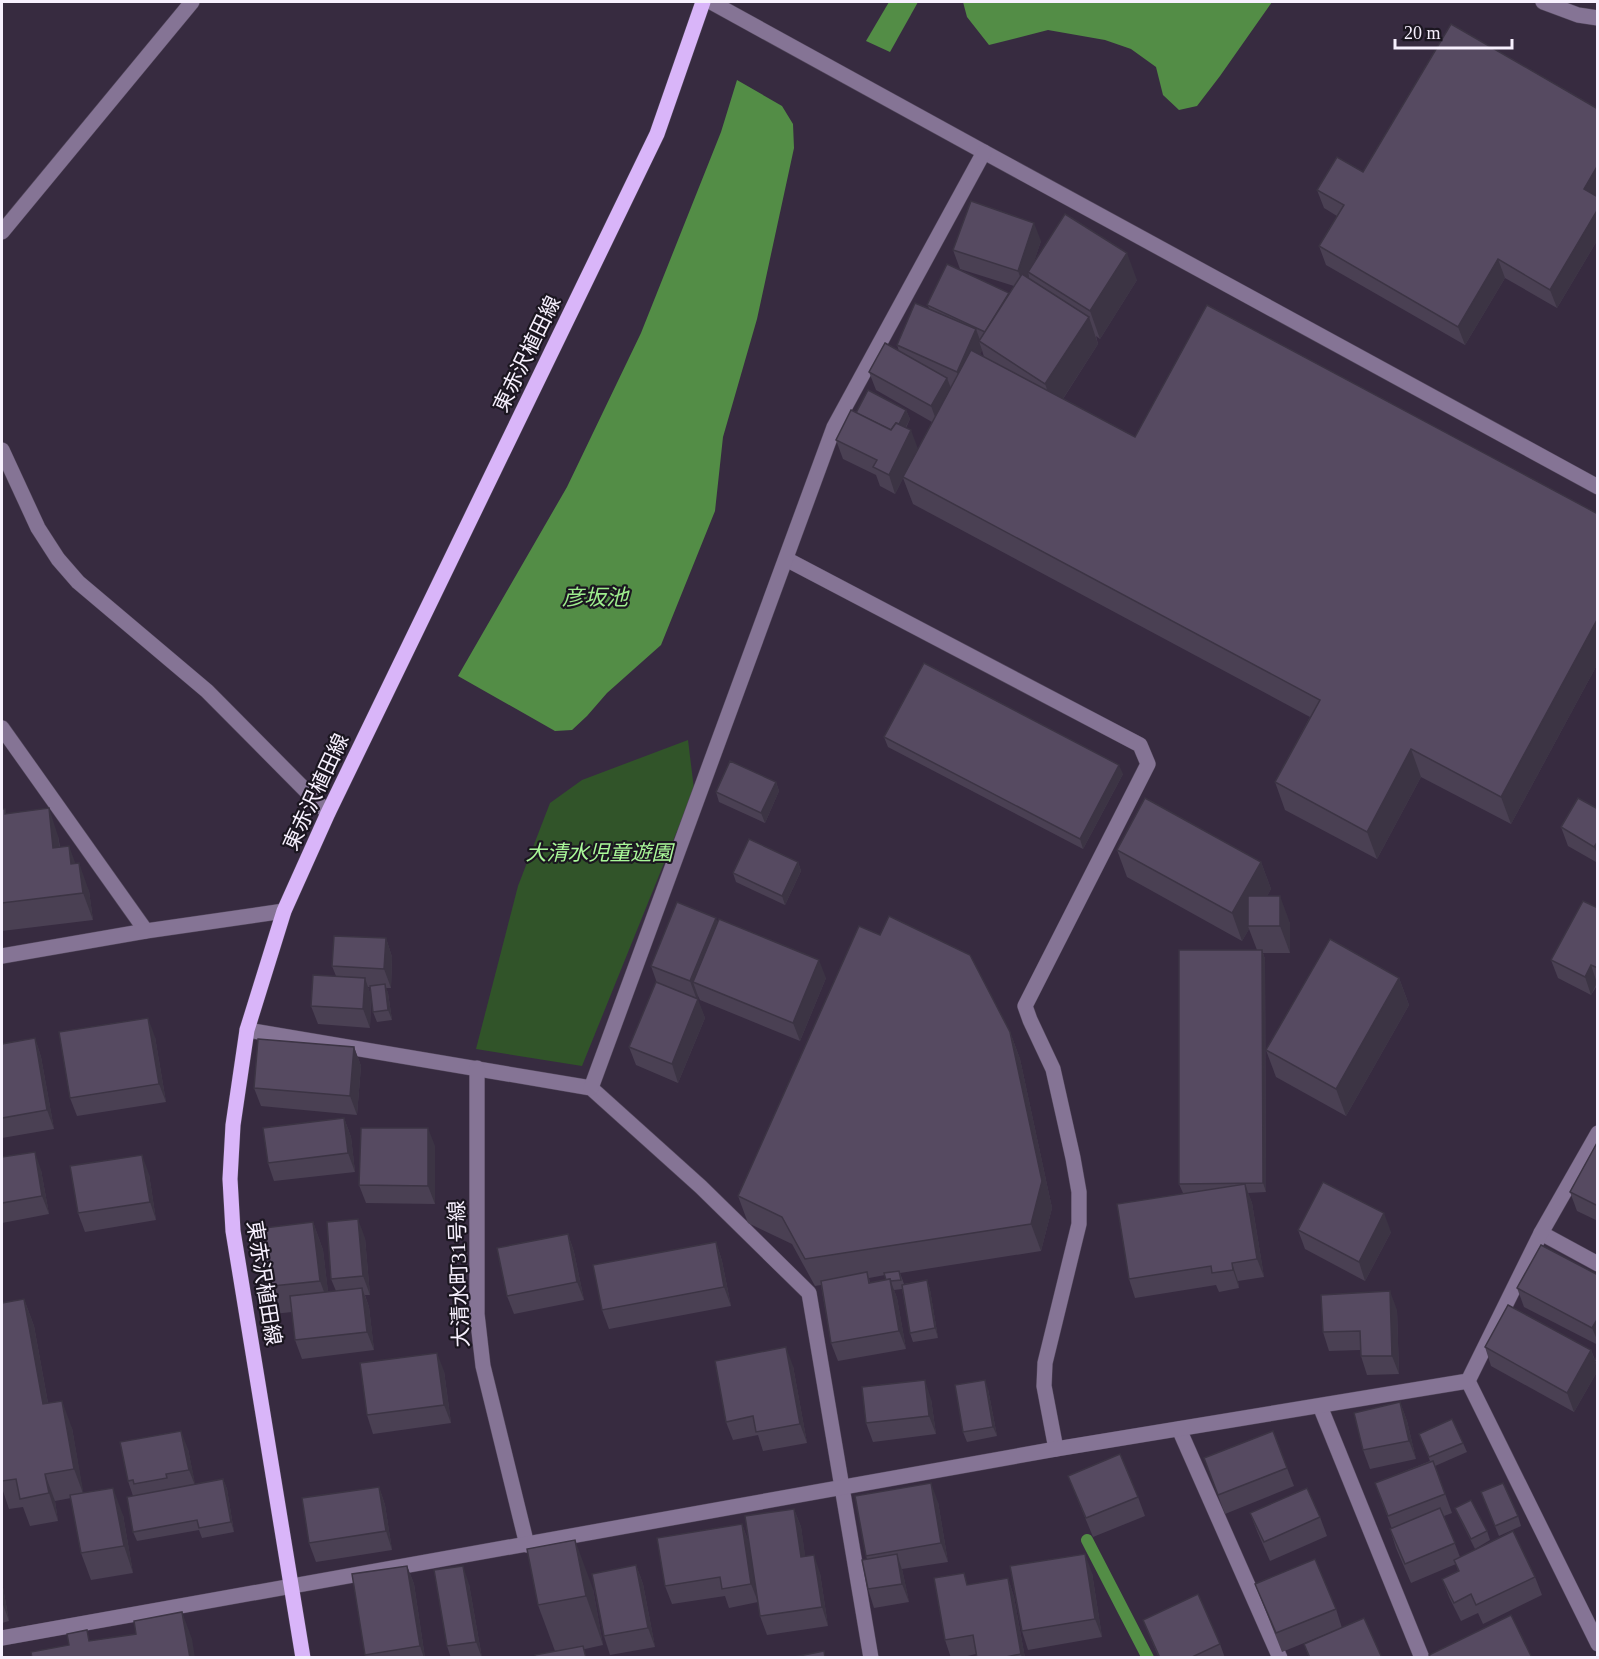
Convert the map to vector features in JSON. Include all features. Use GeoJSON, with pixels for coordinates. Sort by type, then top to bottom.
{"type":"FeatureCollection","features":[{"type":"Feature","properties":{"kind":"main road","name":"東赤沢植田線"},"geometry":{"type":"LineString","coordinates":[[303,1658],[233,1231],[230,1179],[233,1125],[247,1030],[284,911],[328,813],[657,134],[703,2]]}},
{"type":"Feature","properties":{"kind":"street"},"geometry":{"type":"LineString","coordinates":[[2,232],[192,2]]}},
{"type":"Feature","properties":{"kind":"street"},"geometry":{"type":"LineString","coordinates":[[711,2],[1598,487]]}},
{"type":"Feature","properties":{"kind":"street"},"geometry":{"type":"LineString","coordinates":[[1543,2],[1578,15],[1598,18]]}},
{"type":"Feature","properties":{"kind":"street"},"geometry":{"type":"LineString","coordinates":[[591,1088],[834,428],[984,152]]}},
{"type":"Feature","properties":{"kind":"street"},"geometry":{"type":"LineString","coordinates":[[2,450],[38,528],[58,559],[78,582],[207,691],[328,813]]}},
{"type":"Feature","properties":{"kind":"street"},"geometry":{"type":"LineString","coordinates":[[786,559],[1140,745],[1148,764],[1024,1006],[1053,1069],[1079,1192],[1079,1224],[1045,1363],[1044,1386],[1056,1449]]}},
{"type":"Feature","properties":{"kind":"street"},"geometry":{"type":"LineString","coordinates":[[2,728],[146,931]]}},
{"type":"Feature","properties":{"kind":"street"},"geometry":{"type":"LineString","coordinates":[[2,956],[146,931],[284,911]]}},
{"type":"Feature","properties":{"kind":"street"},"geometry":{"type":"LineString","coordinates":[[247,1030],[591,1088],[701,1187],[809,1293],[871,1658]]}},
{"type":"Feature","properties":{"kind":"street","name":"大清水町31号線"},"geometry":{"type":"LineString","coordinates":[[477,1068],[477,1314],[483,1366],[527,1545]]}},
{"type":"Feature","properties":{"kind":"street"},"geometry":{"type":"LineString","coordinates":[[1468,1381],[1540,1233],[1598,1133]]}},
{"type":"Feature","properties":{"kind":"street"},"geometry":{"type":"LineString","coordinates":[[1540,1233],[1598,1264]]}},
{"type":"Feature","properties":{"kind":"street"},"geometry":{"type":"LineString","coordinates":[[2,1638],[1056,1449],[1468,1381]]}},
{"type":"Feature","properties":{"kind":"street"},"geometry":{"type":"LineString","coordinates":[[1468,1381],[1598,1644]]}},
{"type":"Feature","properties":{"kind":"street"},"geometry":{"type":"LineString","coordinates":[[1320,1406],[1422,1658]]}},
{"type":"Feature","properties":{"kind":"street"},"geometry":{"type":"LineString","coordinates":[[1179,1429],[1280,1658]]}},
{"type":"Feature","properties":{"kind":"green space","name":"大清水児童遊園"},"geometry":{"type":"Polygon","coordinates":[[[688,740],[694,789],[582,1066],[476,1049],[518,886],[550,803],[582,780],[688,740]]]}},
{"type":"Feature","properties":{"kind":"water"},"geometry":{"type":"Polygon","coordinates":[[[889,2],[918,2],[890,52],[866,41],[889,2]]]}},
{"type":"Feature","properties":{"kind":"water"},"geometry":{"type":"Polygon","coordinates":[[[963,2],[1272,2],[1197,106],[1179,110],[1163,95],[1156,67],[1131,49],[1105,40],[1048,30],[989,45],[967,17],[963,2]]]}},
{"type":"Feature","properties":{"kind":"water","name":"彦坂池"},"geometry":{"type":"Polygon","coordinates":[[[737,80],[782,106],[793,124],[794,148],[757,319],[723,437],[715,511],[661,645],[607,693],[572,730],[555,731],[458,676],[567,487],[641,333],[721,132],[737,80]]]}},
{"type":"Feature","properties":{"kind":"building"},"geometry":{"type":"Polygon","coordinates":[[[1451,24],[1598,109],[1598,165],[1584,189],[1598,197],[1598,209],[1550,290],[1498,259],[1458,327],[1319,246],[1344,205],[1317,190],[1337,157],[1363,172],[1451,24]]]}},
{"type":"Feature","properties":{"kind":"building"},"geometry":{"type":"Polygon","coordinates":[[[971,201],[1034,223],[1018,271],[953,250],[971,201]]]}},
{"type":"Feature","properties":{"kind":"building"},"geometry":{"type":"Polygon","coordinates":[[[1065,214],[1127,253],[1090,311],[1028,272],[1065,214]]]}},
{"type":"Feature","properties":{"kind":"building"},"geometry":{"type":"Polygon","coordinates":[[[947,264],[1009,293],[985,332],[927,305],[947,264]]]}},
{"type":"Feature","properties":{"kind":"building"},"geometry":{"type":"Polygon","coordinates":[[[1022,274],[1089,317],[1045,384],[979,341],[1022,274]]]}},
{"type":"Feature","properties":{"kind":"building"},"geometry":{"type":"Polygon","coordinates":[[[915,303],[976,329],[957,372],[897,345],[915,303]]]}},
{"type":"Feature","properties":{"kind":"building"},"geometry":{"type":"Polygon","coordinates":[[[1207,305],[1598,514],[1598,618],[1501,797],[1411,749],[1367,832],[1275,782],[1320,700],[903,477],[971,350],[1135,437],[1207,305]]]}},
{"type":"Feature","properties":{"kind":"building"},"geometry":{"type":"Polygon","coordinates":[[[885,343],[947,378],[931,406],[869,372],[885,343]]]}},
{"type":"Feature","properties":{"kind":"building"},"geometry":{"type":"Polygon","coordinates":[[[868,390],[906,410],[899,424],[896,423],[891,430],[856,413],[868,390]]]}},
{"type":"Feature","properties":{"kind":"building"},"geometry":{"type":"Polygon","coordinates":[[[851,410],[891,430],[896,423],[911,430],[889,475],[873,467],[877,460],[836,440],[851,410]]]}},
{"type":"Feature","properties":{"kind":"building"},"geometry":{"type":"Polygon","coordinates":[[[924,663],[1119,765],[1080,839],[884,737],[924,663]]]}},
{"type":"Feature","properties":{"kind":"building"},"geometry":{"type":"Polygon","coordinates":[[[730,761],[776,782],[761,813],[716,792],[730,761]]]}},
{"type":"Feature","properties":{"kind":"building"},"geometry":{"type":"Polygon","coordinates":[[[1145,798],[1261,862],[1232,913],[1117,850],[1145,798]]]}},
{"type":"Feature","properties":{"kind":"building"},"geometry":{"type":"Polygon","coordinates":[[[1578,798],[1598,809],[1598,841],[1594,847],[1561,827],[1578,798]]]}},
{"type":"Feature","properties":{"kind":"building"},"geometry":{"type":"Polygon","coordinates":[[[49,808],[53,848],[69,846],[71,864],[79,863],[83,893],[2,903],[2,809],[5,809],[5,814],[49,808]]]}},
{"type":"Feature","properties":{"kind":"building"},"geometry":{"type":"Polygon","coordinates":[[[749,839],[798,862],[782,896],[733,873],[749,839]]]}},
{"type":"Feature","properties":{"kind":"building"},"geometry":{"type":"Polygon","coordinates":[[[1248,896],[1280,896],[1280,926],[1248,926],[1248,896]]]}},
{"type":"Feature","properties":{"kind":"building"},"geometry":{"type":"Polygon","coordinates":[[[1583,901],[1598,908],[1598,968],[1591,965],[1585,977],[1551,960],[1583,901]]]}},
{"type":"Feature","properties":{"kind":"building"},"geometry":{"type":"Polygon","coordinates":[[[677,902],[716,918],[690,981],[651,966],[677,902]]]}},
{"type":"Feature","properties":{"kind":"building"},"geometry":{"type":"Polygon","coordinates":[[[889,916],[970,955],[1010,1032],[1042,1181],[1031,1224],[805,1259],[782,1217],[738,1196],[859,926],[880,935],[889,916]]]}},
{"type":"Feature","properties":{"kind":"building"},"geometry":{"type":"Polygon","coordinates":[[[719,919],[819,960],[793,1023],[693,982],[719,919]]]}},
{"type":"Feature","properties":{"kind":"building"},"geometry":{"type":"Polygon","coordinates":[[[334,936],[386,938],[384,969],[332,966],[334,936]]]}},
{"type":"Feature","properties":{"kind":"building"},"geometry":{"type":"Polygon","coordinates":[[[1330,939],[1399,978],[1336,1089],[1266,1050],[1330,939]]]}},
{"type":"Feature","properties":{"kind":"building"},"geometry":{"type":"Polygon","coordinates":[[[1179,950],[1262,950],[1263,1183],[1179,1184],[1179,950]]]}},
{"type":"Feature","properties":{"kind":"building"},"geometry":{"type":"Polygon","coordinates":[[[313,975],[365,978],[363,1009],[311,1006],[313,975]]]}},
{"type":"Feature","properties":{"kind":"building"},"geometry":{"type":"Polygon","coordinates":[[[656,982],[698,999],[672,1064],[629,1047],[656,982]]]}},
{"type":"Feature","properties":{"kind":"building"},"geometry":{"type":"Polygon","coordinates":[[[385,984],[388,1010],[373,1012],[370,986],[385,984]]]}},
{"type":"Feature","properties":{"kind":"building"},"geometry":{"type":"Polygon","coordinates":[[[148,1018],[159,1084],[70,1098],[59,1032],[148,1018]]]}},
{"type":"Feature","properties":{"kind":"building"},"geometry":{"type":"Polygon","coordinates":[[[35,1038],[47,1110],[2,1118],[2,1044],[35,1038]]]}},
{"type":"Feature","properties":{"kind":"building"},"geometry":{"type":"Polygon","coordinates":[[[258,1039],[354,1047],[350,1096],[254,1088],[258,1039]]]}},
{"type":"Feature","properties":{"kind":"building"},"geometry":{"type":"Polygon","coordinates":[[[344,1118],[348,1153],[268,1163],[263,1128],[344,1118]]]}},
{"type":"Feature","properties":{"kind":"building"},"geometry":{"type":"Polygon","coordinates":[[[361,1128],[428,1128],[428,1186],[359,1185],[361,1128]]]}},
{"type":"Feature","properties":{"kind":"building"},"geometry":{"type":"Polygon","coordinates":[[[1598,1141],[1598,1206],[1570,1192],[1598,1141]]]}},
{"type":"Feature","properties":{"kind":"building"},"geometry":{"type":"Polygon","coordinates":[[[35,1152],[42,1196],[2,1203],[2,1157],[35,1152]]]}},
{"type":"Feature","properties":{"kind":"building"},"geometry":{"type":"Polygon","coordinates":[[[142,1155],[150,1202],[78,1213],[70,1166],[142,1155]]]}},
{"type":"Feature","properties":{"kind":"building"},"geometry":{"type":"Polygon","coordinates":[[[1323,1182],[1384,1213],[1359,1262],[1298,1230],[1323,1182]]]}},
{"type":"Feature","properties":{"kind":"building"},"geometry":{"type":"Polygon","coordinates":[[[1245,1184],[1257,1259],[1232,1263],[1233,1270],[1212,1273],[1211,1266],[1129,1279],[1117,1204],[1245,1184]]]}},
{"type":"Feature","properties":{"kind":"building"},"geometry":{"type":"Polygon","coordinates":[[[358,1219],[363,1276],[331,1279],[327,1222],[358,1219]]]}},
{"type":"Feature","properties":{"kind":"building"},"geometry":{"type":"Polygon","coordinates":[[[313,1222],[320,1281],[263,1287],[256,1229],[313,1222]]]}},
{"type":"Feature","properties":{"kind":"building"},"geometry":{"type":"Polygon","coordinates":[[[568,1234],[577,1282],[507,1296],[497,1248],[568,1234]]]}},
{"type":"Feature","properties":{"kind":"building"},"geometry":{"type":"Polygon","coordinates":[[[716,1242],[724,1287],[602,1310],[593,1265],[716,1242]]]}},
{"type":"Feature","properties":{"kind":"building"},"geometry":{"type":"Polygon","coordinates":[[[1541,1245],[1598,1275],[1598,1318],[1592,1328],[1517,1288],[1541,1245]]]}},
{"type":"Feature","properties":{"kind":"building"},"geometry":{"type":"Polygon","coordinates":[[[899,1271],[901,1280],[886,1280],[884,1273],[899,1271]]]}},
{"type":"Feature","properties":{"kind":"building"},"geometry":{"type":"Polygon","coordinates":[[[867,1272],[869,1283],[890,1279],[899,1331],[831,1343],[821,1281],[867,1272]]]}},
{"type":"Feature","properties":{"kind":"building"},"geometry":{"type":"Polygon","coordinates":[[[927,1280],[935,1328],[910,1333],[902,1285],[927,1280]]]}},
{"type":"Feature","properties":{"kind":"building"},"geometry":{"type":"Polygon","coordinates":[[[362,1288],[367,1332],[295,1340],[290,1296],[362,1288]]]}},
{"type":"Feature","properties":{"kind":"building"},"geometry":{"type":"Polygon","coordinates":[[[1390,1291],[1392,1356],[1361,1356],[1360,1331],[1323,1332],[1321,1295],[1390,1291]]]}},
{"type":"Feature","properties":{"kind":"building"},"geometry":{"type":"Polygon","coordinates":[[[24,1299],[43,1404],[62,1401],[74,1469],[45,1474],[49,1493],[20,1499],[16,1479],[2,1481],[2,1303],[24,1299]]]}},
{"type":"Feature","properties":{"kind":"building"},"geometry":{"type":"Polygon","coordinates":[[[1508,1305],[1591,1350],[1567,1393],[1485,1347],[1508,1305]]]}},
{"type":"Feature","properties":{"kind":"building"},"geometry":{"type":"Polygon","coordinates":[[[786,1347],[800,1424],[756,1432],[753,1416],[726,1422],[715,1361],[786,1347]]]}},
{"type":"Feature","properties":{"kind":"building"},"geometry":{"type":"Polygon","coordinates":[[[437,1353],[444,1405],[367,1415],[360,1363],[437,1353]]]}},
{"type":"Feature","properties":{"kind":"building"},"geometry":{"type":"Polygon","coordinates":[[[925,1380],[929,1416],[866,1423],[862,1387],[925,1380]]]}},
{"type":"Feature","properties":{"kind":"building"},"geometry":{"type":"Polygon","coordinates":[[[985,1380],[993,1427],[963,1432],[955,1385],[985,1380]]]}},
{"type":"Feature","properties":{"kind":"building"},"geometry":{"type":"Polygon","coordinates":[[[1400,1402],[1409,1441],[1363,1450],[1354,1413],[1400,1402]]]}},
{"type":"Feature","properties":{"kind":"building"},"geometry":{"type":"Polygon","coordinates":[[[1452,1419],[1463,1443],[1429,1457],[1419,1434],[1452,1419]]]}},
{"type":"Feature","properties":{"kind":"building"},"geometry":{"type":"Polygon","coordinates":[[[181,1431],[189,1470],[166,1474],[167,1478],[134,1484],[133,1480],[128,1481],[120,1442],[181,1431]]]}},
{"type":"Feature","properties":{"kind":"building"},"geometry":{"type":"Polygon","coordinates":[[[1273,1431],[1287,1468],[1218,1495],[1204,1458],[1273,1431]]]}},
{"type":"Feature","properties":{"kind":"building"},"geometry":{"type":"Polygon","coordinates":[[[1120,1454],[1138,1497],[1086,1518],[1068,1476],[1120,1454]]]}},
{"type":"Feature","properties":{"kind":"building"},"geometry":{"type":"Polygon","coordinates":[[[1433,1461],[1445,1494],[1388,1516],[1375,1483],[1433,1461]]]}},
{"type":"Feature","properties":{"kind":"building"},"geometry":{"type":"Polygon","coordinates":[[[223,1479],[231,1522],[199,1528],[197,1520],[133,1532],[127,1497],[223,1479]]]}},
{"type":"Feature","properties":{"kind":"building"},"geometry":{"type":"Polygon","coordinates":[[[931,1483],[941,1543],[866,1556],[855,1496],[931,1483]]]}},
{"type":"Feature","properties":{"kind":"building"},"geometry":{"type":"Polygon","coordinates":[[[1503,1483],[1518,1516],[1495,1526],[1481,1492],[1503,1483]]]}},
{"type":"Feature","properties":{"kind":"building"},"geometry":{"type":"Polygon","coordinates":[[[379,1487],[386,1531],[309,1543],[302,1498],[379,1487]]]}},
{"type":"Feature","properties":{"kind":"building"},"geometry":{"type":"Polygon","coordinates":[[[113,1488],[124,1546],[81,1553],[70,1495],[113,1488]]]}},
{"type":"Feature","properties":{"kind":"building"},"geometry":{"type":"Polygon","coordinates":[[[1307,1488],[1320,1517],[1264,1542],[1250,1513],[1307,1488]]]}},
{"type":"Feature","properties":{"kind":"building"},"geometry":{"type":"Polygon","coordinates":[[[1471,1500],[1487,1531],[1471,1539],[1455,1508],[1471,1500]]]}},
{"type":"Feature","properties":{"kind":"building"},"geometry":{"type":"Polygon","coordinates":[[[1440,1508],[1455,1543],[1405,1564],[1390,1529],[1440,1508]]]}},
{"type":"Feature","properties":{"kind":"building"},"geometry":{"type":"Polygon","coordinates":[[[794,1509],[801,1557],[814,1555],[822,1607],[760,1616],[745,1516],[794,1509]]]}},
{"type":"Feature","properties":{"kind":"building"},"geometry":{"type":"Polygon","coordinates":[[[742,1524],[751,1584],[722,1589],[720,1577],[665,1586],[657,1538],[742,1524]]]}},
{"type":"Feature","properties":{"kind":"building"},"geometry":{"type":"Polygon","coordinates":[[[1513,1531],[1535,1577],[1476,1605],[1471,1594],[1454,1603],[1442,1579],[1459,1571],[1454,1560],[1513,1531]]]}},
{"type":"Feature","properties":{"kind":"building"},"geometry":{"type":"Polygon","coordinates":[[[575,1540],[586,1596],[538,1605],[527,1549],[575,1540]]]}},
{"type":"Feature","properties":{"kind":"building"},"geometry":{"type":"Polygon","coordinates":[[[897,1554],[902,1584],[868,1589],[862,1560],[897,1554]]]}},
{"type":"Feature","properties":{"kind":"building"},"geometry":{"type":"Polygon","coordinates":[[[1085,1554],[1095,1619],[1022,1631],[1010,1566],[1085,1554]]]}},
{"type":"Feature","properties":{"kind":"building"},"geometry":{"type":"Polygon","coordinates":[[[1315,1559],[1336,1609],[1276,1633],[1255,1584],[1315,1559]]]}},
{"type":"Feature","properties":{"kind":"building"},"geometry":{"type":"Polygon","coordinates":[[[636,1565],[648,1628],[604,1636],[592,1574],[636,1565]]]}},
{"type":"Feature","properties":{"kind":"building"},"geometry":{"type":"Polygon","coordinates":[[[407,1566],[420,1646],[365,1655],[352,1574],[407,1566]]]}},
{"type":"Feature","properties":{"kind":"building"},"geometry":{"type":"Polygon","coordinates":[[[463,1566],[476,1642],[447,1646],[434,1570],[463,1566]]]}},
{"type":"Feature","properties":{"kind":"building"},"geometry":{"type":"Polygon","coordinates":[[[964,1573],[967,1585],[1008,1578],[1021,1654],[1001,1658],[977,1658],[973,1635],[945,1640],[934,1578],[964,1573]]]}},
{"type":"Feature","properties":{"kind":"building"},"geometry":{"type":"Polygon","coordinates":[[[1198,1594],[1220,1644],[1190,1658],[1160,1658],[1143,1620],[1198,1594]]]}},
{"type":"Feature","properties":{"kind":"building"},"geometry":{"type":"Polygon","coordinates":[[[182,1612],[190,1658],[32,1658],[31,1652],[69,1645],[67,1634],[87,1630],[89,1641],[136,1634],[134,1621],[182,1612]]]}},
{"type":"Feature","properties":{"kind":"building"},"geometry":{"type":"Polygon","coordinates":[[[1511,1615],[1532,1658],[1431,1658],[1429,1655],[1511,1615]]]}},
{"type":"Feature","properties":{"kind":"building"},"geometry":{"type":"Polygon","coordinates":[[[1364,1618],[1382,1658],[1310,1658],[1304,1644],[1364,1618]]]}},
{"type":"Feature","properties":{"kind":"building"},"geometry":{"type":"Polygon","coordinates":[[[583,1646],[586,1658],[536,1658],[535,1655],[583,1646]]]}},
{"type":"Feature","properties":{"kind":"building"},"geometry":{"type":"Polygon","coordinates":[[[824,1651],[825,1658],[789,1658],[824,1651]]]}},
{"type":"Feature","properties":{"kind":"waterway"},"geometry":{"type":"LineString","coordinates":[[1087,1540],[1148,1658]]}}]}
